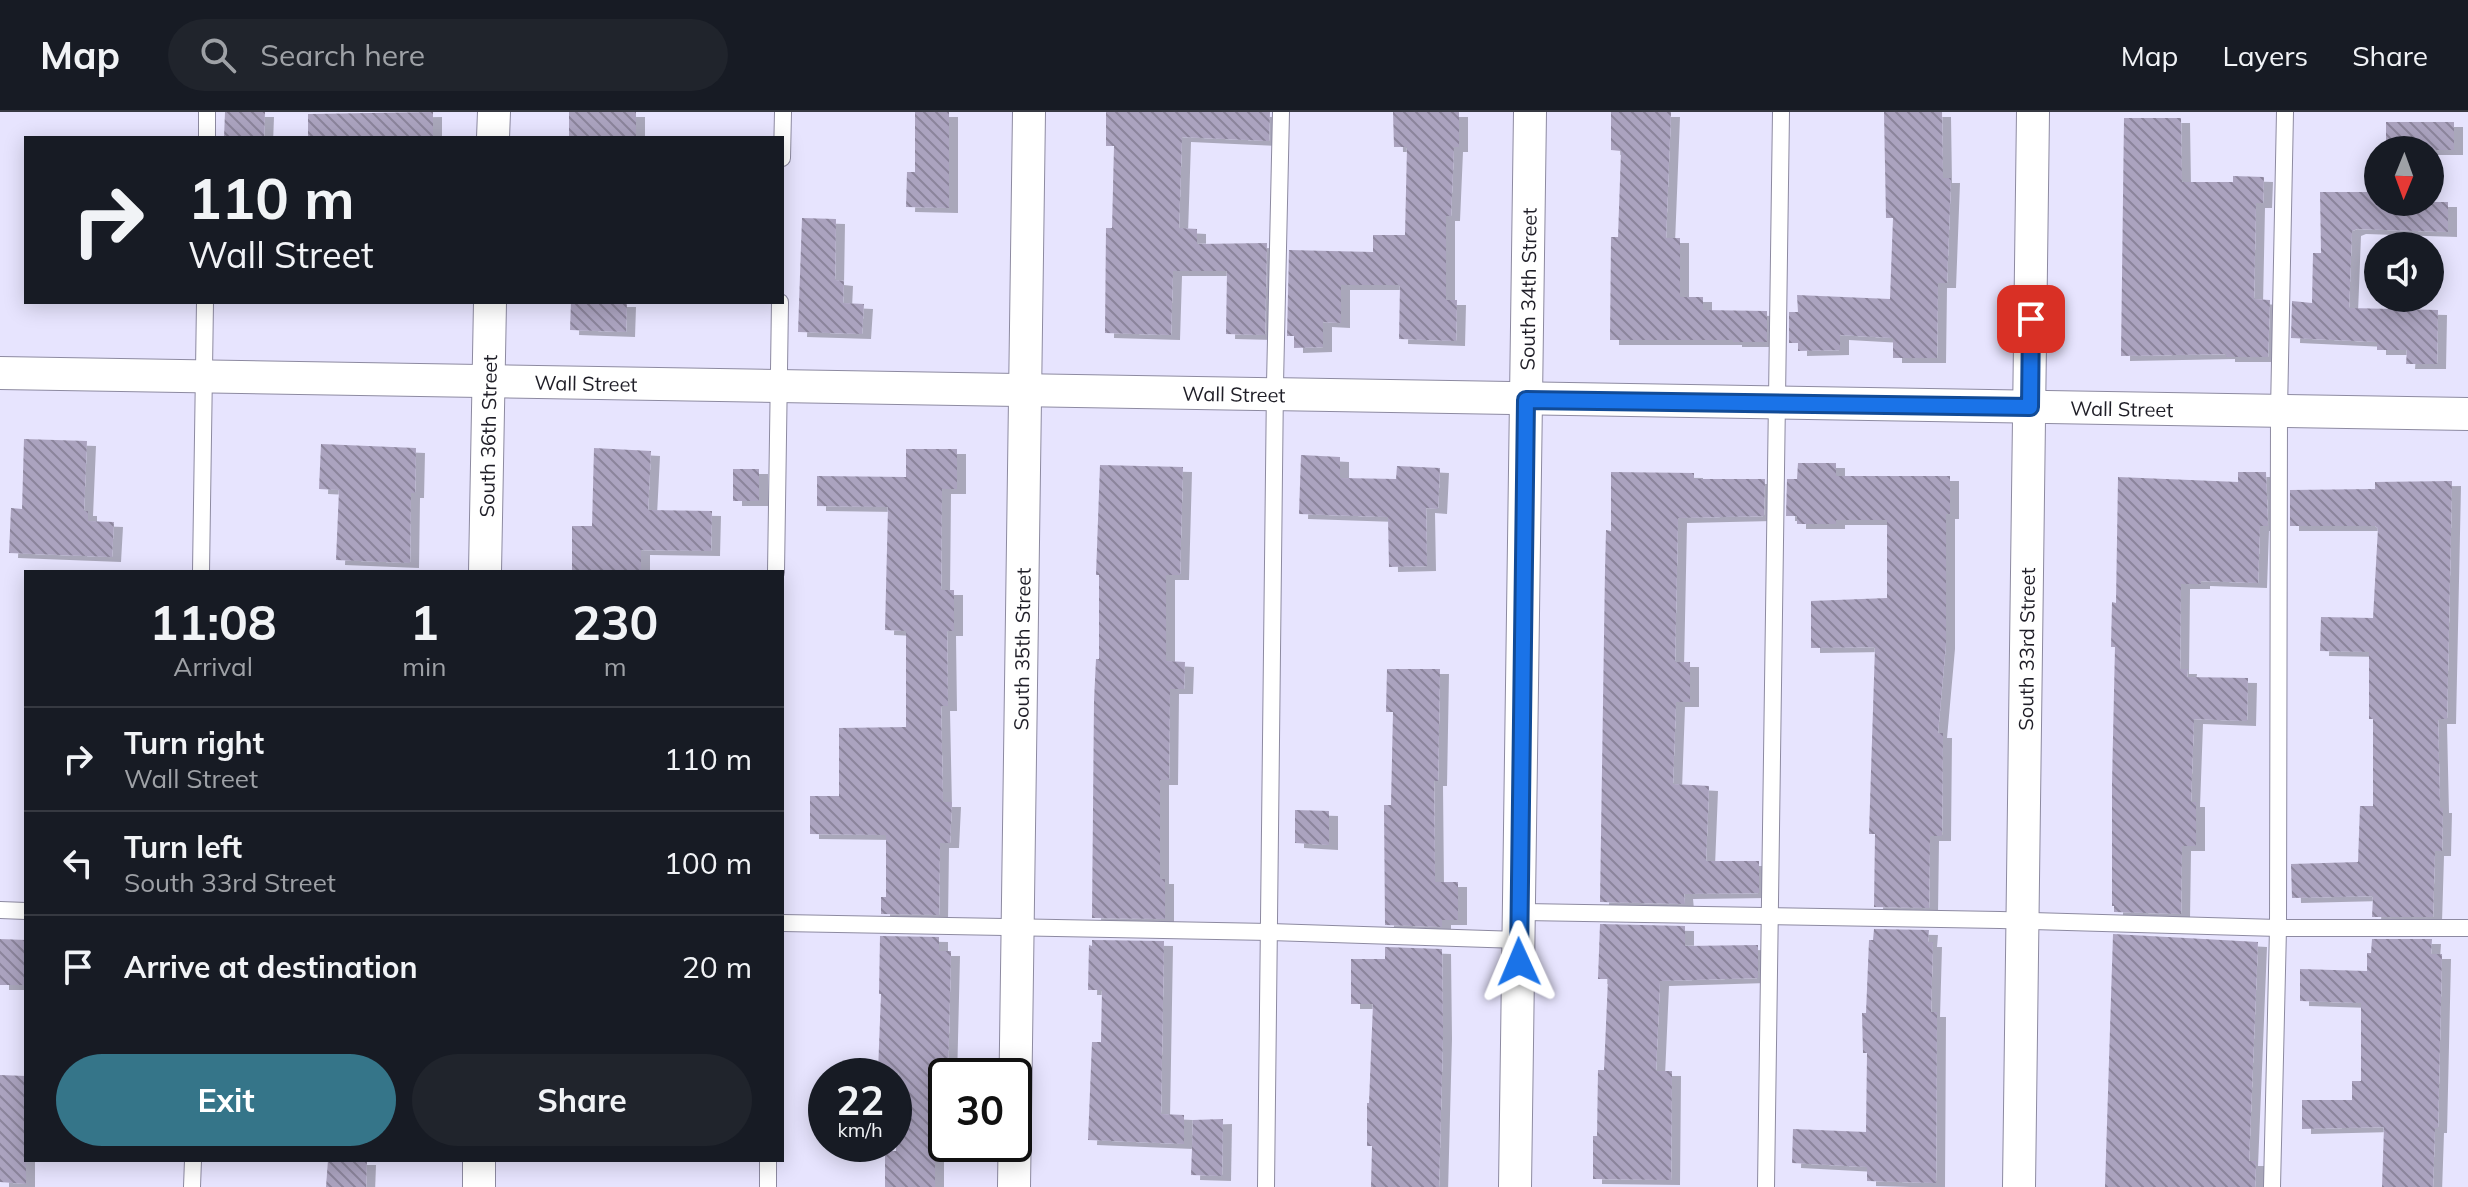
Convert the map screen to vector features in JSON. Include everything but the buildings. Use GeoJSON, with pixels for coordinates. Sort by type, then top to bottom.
{"type":"FeatureCollection","features":[{"type":"Feature","properties":{"kind":"street"},"geometry":{"type":"LineString","coordinates":[[493,136],[494,112]]}},
{"type":"Feature","properties":{"kind":"street","name":"South 35th Street"},"geometry":{"type":"LineString","coordinates":[[1014,1187],[1029,112]]}},
{"type":"Feature","properties":{"kind":"street","name":"South 34th Street"},"geometry":{"type":"LineString","coordinates":[[1515,1187],[1530,112]]}},
{"type":"Feature","properties":{"kind":"street","name":"South 33rd Street"},"geometry":{"type":"LineString","coordinates":[[2019,1187],[2025,921],[2027,459],[2033,112]]}},
{"type":"Feature","properties":{"kind":"street","name":"South 36th Street"},"geometry":{"type":"LineString","coordinates":[[485,570],[490,304]]}},
{"type":"Feature","properties":{"kind":"street","name":"Wall Street"},"geometry":{"type":"LineString","coordinates":[[0,373],[2468,414]]}},
{"type":"Feature","properties":{"kind":"street"},"geometry":{"type":"LineString","coordinates":[[479,1162],[479,1187]]}},
{"type":"Feature","properties":{"kind":"lane"},"geometry":{"type":"LineString","coordinates":[[207,112],[207,136]]}},
{"type":"Feature","properties":{"kind":"lane"},"geometry":{"type":"LineString","coordinates":[[782,136],[783,112]]}},
{"type":"Feature","properties":{"kind":"lane"},"geometry":{"type":"LineString","coordinates":[[1266,1187],[1281,112]]}},
{"type":"Feature","properties":{"kind":"lane"},"geometry":{"type":"LineString","coordinates":[[1766,1187],[1781,112]]}},
{"type":"Feature","properties":{"kind":"lane"},"geometry":{"type":"LineString","coordinates":[[2272,1187],[2278,928],[2279,411],[2285,112]]}},
{"type":"Feature","properties":{"kind":"lane"},"geometry":{"type":"LineString","coordinates":[[201,570],[205,304]]}},
{"type":"Feature","properties":{"kind":"lane"},"geometry":{"type":"LineString","coordinates":[[776,570],[780,304]]}},
{"type":"Feature","properties":{"kind":"lane"},"geometry":{"type":"LineString","coordinates":[[0,910],[24,911]]}},
{"type":"Feature","properties":{"kind":"lane"},"geometry":{"type":"LineString","coordinates":[[784,923],[1270,932],[1769,917],[2278,928],[2468,928]]}},
{"type":"Feature","properties":{"kind":"lane"},"geometry":{"type":"LineString","coordinates":[[192,1187],[193,1162]]}},
{"type":"Feature","properties":{"kind":"lane"},"geometry":{"type":"LineString","coordinates":[[768,1162],[768,1187]]}},
{"type":"Feature","properties":{"kind":"route"},"geometry":{"type":"LineString","coordinates":[[1519,962],[1526,400],[2030,407],[2031,319]]}}]}
